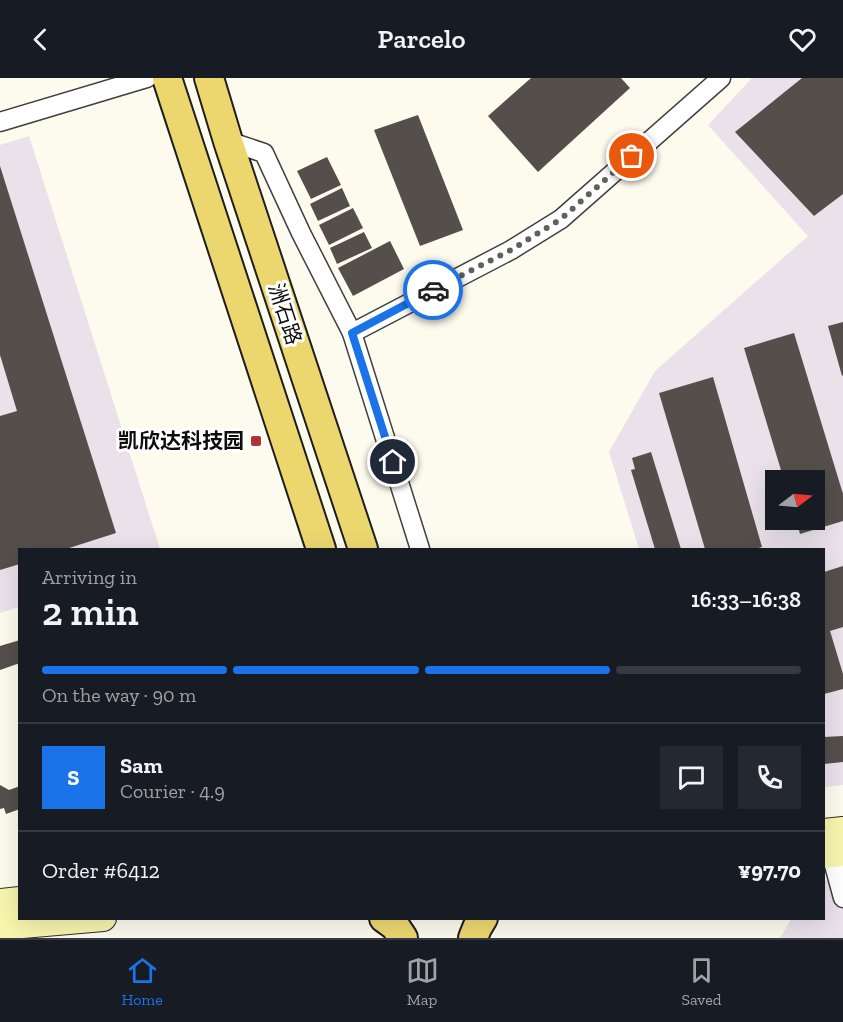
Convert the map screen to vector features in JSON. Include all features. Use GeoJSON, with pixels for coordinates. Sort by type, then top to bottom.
{"type":"FeatureCollection","features":[{"type":"Feature","properties":{"kind":"main road","name":"洲石路"},"geometry":{"type":"LineString","coordinates":[[167,78],[321,548]]}},
{"type":"Feature","properties":{"kind":"main road","name":"洲石路"},"geometry":{"type":"LineString","coordinates":[[209,78],[363,548]]}},
{"type":"Feature","properties":{"kind":"main road"},"geometry":{"type":"LineString","coordinates":[[0,902],[18,900]]}},
{"type":"Feature","properties":{"kind":"main road"},"geometry":{"type":"LineString","coordinates":[[0,927],[80,920]]}},
{"type":"Feature","properties":{"kind":"main road"},"geometry":{"type":"LineString","coordinates":[[387,920],[395,926],[403,938]]}},
{"type":"Feature","properties":{"kind":"main road"},"geometry":{"type":"LineString","coordinates":[[414,920],[416,938]]}},
{"type":"Feature","properties":{"kind":"main road"},"geometry":{"type":"LineString","coordinates":[[460,920],[462,938]]}},
{"type":"Feature","properties":{"kind":"main road"},"geometry":{"type":"LineString","coordinates":[[473,938],[482,920]]}},
{"type":"Feature","properties":{"kind":"street"},"geometry":{"type":"LineString","coordinates":[[0,122],[147,78]]}},
{"type":"Feature","properties":{"kind":"street"},"geometry":{"type":"LineString","coordinates":[[352,333],[511,250],[561,219],[721,78]]}},
{"type":"Feature","properties":{"kind":"street"},"geometry":{"type":"LineString","coordinates":[[228,141],[264,153],[352,333],[420,548]]}},
{"type":"Feature","properties":{"kind":"street"},"geometry":{"type":"LineString","coordinates":[[832,843],[843,898]]}},
{"type":"Feature","properties":{"kind":"shaded area"},"geometry":{"type":"Polygon","coordinates":[[[752,78],[843,78],[843,785],[825,787],[825,548],[639,548],[609,452],[655,371],[808,236],[708,125],[752,78]]]}},
{"type":"Feature","properties":{"kind":"shaded area"},"geometry":{"type":"Polygon","coordinates":[[[29,136],[160,548],[18,548],[18,607],[0,613],[0,145],[29,136]]]}},
{"type":"Feature","properties":{"kind":"shaded area"},"geometry":{"type":"Polygon","coordinates":[[[843,879],[843,938],[780,938],[791,920],[825,920],[825,881],[843,879]]]}},
{"type":"Feature","properties":{"kind":"building"},"geometry":{"type":"Polygon","coordinates":[[[531,78],[621,78],[630,88],[538,172],[488,116],[531,78]]]}},
{"type":"Feature","properties":{"kind":"building"},"geometry":{"type":"Polygon","coordinates":[[[802,78],[843,78],[843,194],[814,216],[735,132],[802,78]]]}},
{"type":"Feature","properties":{"kind":"building"},"geometry":{"type":"Polygon","coordinates":[[[418,115],[463,230],[420,246],[374,130],[418,115]]]}},
{"type":"Feature","properties":{"kind":"building"},"geometry":{"type":"Polygon","coordinates":[[[327,157],[341,185],[311,199],[297,171],[327,157]]]}},
{"type":"Feature","properties":{"kind":"building"},"geometry":{"type":"Polygon","coordinates":[[[0,166],[116,533],[69,548],[18,548],[18,565],[0,570],[0,416],[17,411],[0,355],[0,166]]]}},
{"type":"Feature","properties":{"kind":"building"},"geometry":{"type":"Polygon","coordinates":[[[342,188],[350,206],[318,221],[310,204],[342,188]]]}},
{"type":"Feature","properties":{"kind":"building"},"geometry":{"type":"Polygon","coordinates":[[[353,208],[363,228],[329,245],[319,225],[353,208]]]}},
{"type":"Feature","properties":{"kind":"building"},"geometry":{"type":"Polygon","coordinates":[[[364,232],[372,248],[337,264],[330,248],[364,232]]]}},
{"type":"Feature","properties":{"kind":"building"},"geometry":{"type":"Polygon","coordinates":[[[390,241],[404,269],[353,296],[338,268],[390,241]]]}},
{"type":"Feature","properties":{"kind":"building"},"geometry":{"type":"Polygon","coordinates":[[[843,322],[843,375],[842,376],[828,326],[843,322]]]}},
{"type":"Feature","properties":{"kind":"building"},"geometry":{"type":"Polygon","coordinates":[[[794,333],[843,494],[843,521],[825,526],[825,470],[781,470],[744,348],[794,333]]]}},
{"type":"Feature","properties":{"kind":"building"},"geometry":{"type":"Polygon","coordinates":[[[713,377],[762,547],[705,548],[659,393],[713,377]]]}},
{"type":"Feature","properties":{"kind":"building"},"geometry":{"type":"Polygon","coordinates":[[[651,452],[681,548],[655,548],[631,470],[635,469],[632,458],[651,452]]]}},
{"type":"Feature","properties":{"kind":"building"},"geometry":{"type":"Polygon","coordinates":[[[799,530],[813,530],[800,534],[799,530]]]}},
{"type":"Feature","properties":{"kind":"building"},"geometry":{"type":"Polygon","coordinates":[[[843,566],[843,627],[830,631],[843,674],[843,689],[825,694],[825,572],[843,566]]]}},
{"type":"Feature","properties":{"kind":"building"},"geometry":{"type":"Polygon","coordinates":[[[18,641],[18,664],[0,670],[0,646],[18,641]]]}},
{"type":"Feature","properties":{"kind":"building"},"geometry":{"type":"Polygon","coordinates":[[[843,736],[843,762],[825,764],[825,737],[843,736]]]}},
{"type":"Feature","properties":{"kind":"building"},"geometry":{"type":"Polygon","coordinates":[[[0,785],[9,790],[18,787],[18,810],[6,814],[4,808],[0,809],[0,785]]]}},
{"type":"Feature","properties":{"kind":"way so far"},"geometry":{"type":"LineString","coordinates":[[433,290],[511,250],[561,219],[632,156]]}},
{"type":"Feature","properties":{"kind":"place","name":"凯欣达科技园"},"geometry":{"type":"Point","coordinates":[256,441]}},
{"type":"Feature","properties":{"kind":"route"},"geometry":{"type":"LineString","coordinates":[[393,462],[352,333],[433,290]]}}]}
